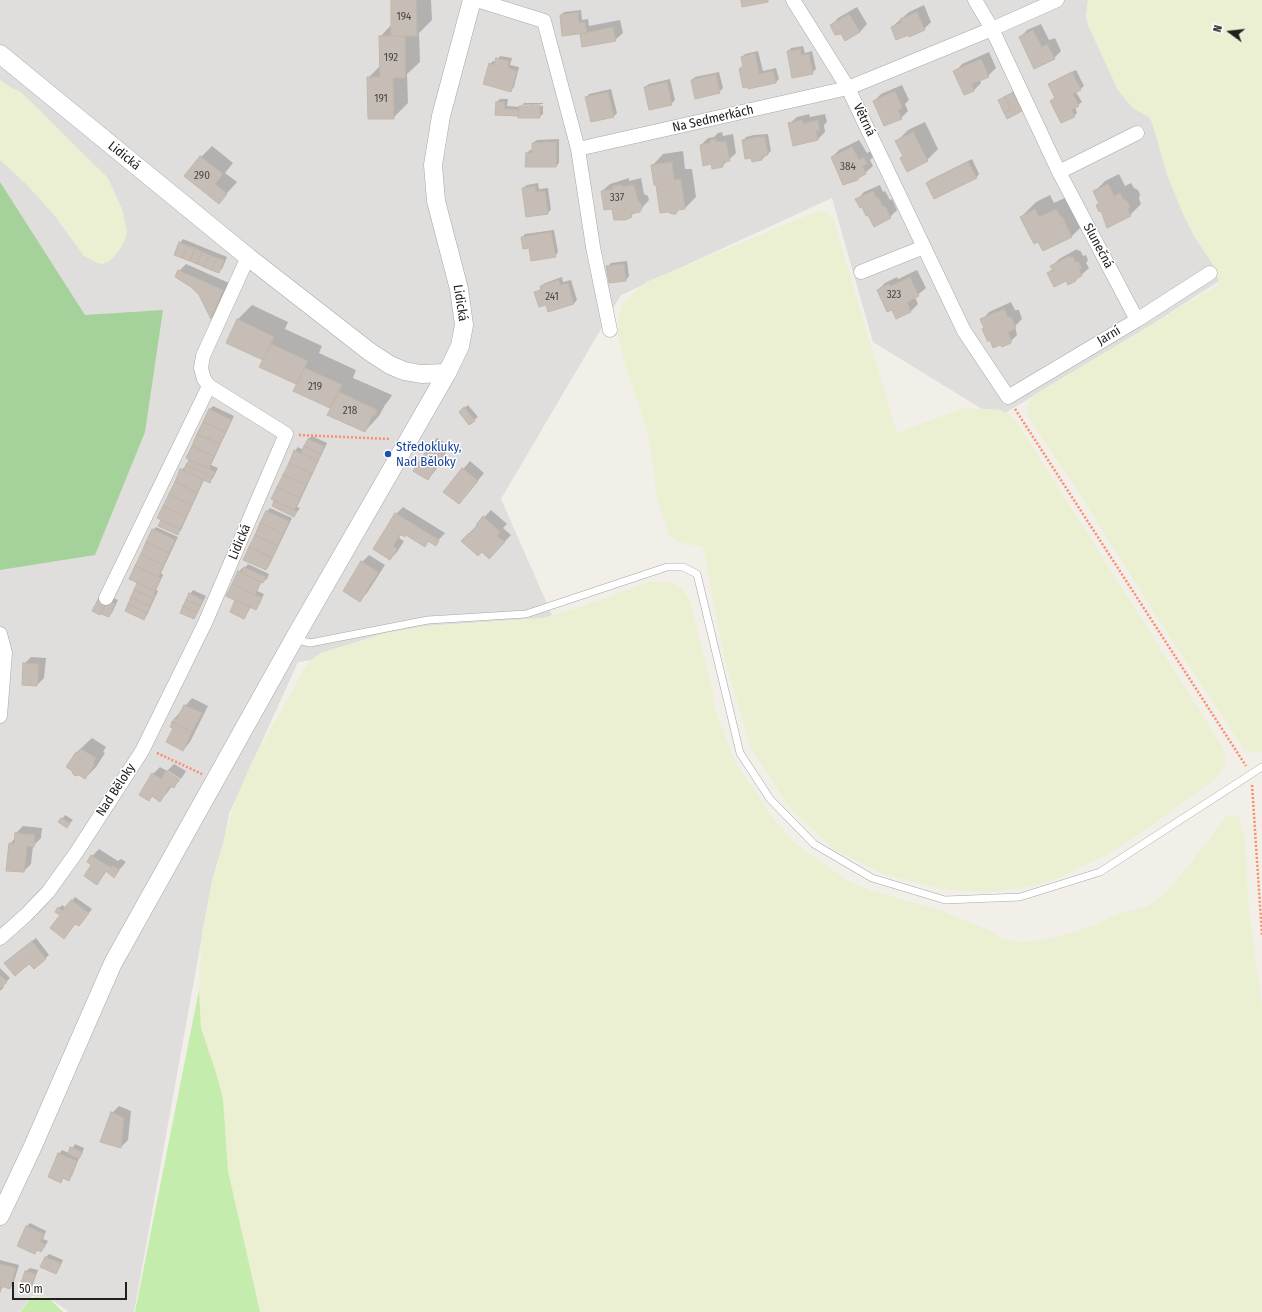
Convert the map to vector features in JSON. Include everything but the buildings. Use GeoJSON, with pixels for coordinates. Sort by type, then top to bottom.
{"type":"FeatureCollection","features":[{"type":"Feature","properties":{"kind":"street","name":"Lidická"},"geometry":{"type":"LineString","coordinates":[[0,54],[248,257],[370,352],[390,365],[404,371],[421,374],[447,373],[460,346],[464,325],[459,288],[436,201],[434,165],[441,116],[472,0]]}},
{"type":"Feature","properties":{"kind":"street"},"geometry":{"type":"LineString","coordinates":[[477,0],[544,21],[578,149],[593,247],[610,330]]}},
{"type":"Feature","properties":{"kind":"street","name":"Větrná"},"geometry":{"type":"LineString","coordinates":[[793,0],[848,88],[964,331],[1008,397]]}},
{"type":"Feature","properties":{"kind":"street","name":"Slunečná"},"geometry":{"type":"LineString","coordinates":[[975,0],[992,30],[1059,172],[1137,320]]}},
{"type":"Feature","properties":{"kind":"street"},"geometry":{"type":"LineString","coordinates":[[848,88],[992,30],[1057,0]]}},
{"type":"Feature","properties":{"kind":"street","name":"Na Sedmerkách"},"geometry":{"type":"LineString","coordinates":[[578,149],[848,88]]}},
{"type":"Feature","properties":{"kind":"street"},"geometry":{"type":"LineString","coordinates":[[1059,172],[1137,133]]}},
{"type":"Feature","properties":{"kind":"street"},"geometry":{"type":"LineString","coordinates":[[861,272],[924,247]]}},
{"type":"Feature","properties":{"kind":"street"},"geometry":{"type":"LineString","coordinates":[[248,257],[203,356],[201,368],[204,379],[209,386],[286,434]]}},
{"type":"Feature","properties":{"kind":"street","name":"Jarní"},"geometry":{"type":"LineString","coordinates":[[1008,397],[1137,320],[1210,273]]}},
{"type":"Feature","properties":{"kind":"street"},"geometry":{"type":"LineString","coordinates":[[0,1216],[33,1146],[113,963],[294,639],[447,373]]}},
{"type":"Feature","properties":{"kind":"street"},"geometry":{"type":"LineString","coordinates":[[106,598],[209,386]]}},
{"type":"Feature","properties":{"kind":"street","name":"Lidická"},"geometry":{"type":"LineString","coordinates":[[205,623],[286,434]]}},
{"type":"Feature","properties":{"kind":"street","name":"Nad Běloky"},"geometry":{"type":"LineString","coordinates":[[0,938],[26,915],[48,892],[76,853],[144,747],[205,623]]}},
{"type":"Feature","properties":{"kind":"street"},"geometry":{"type":"LineString","coordinates":[[0,634],[5,653],[0,716]]}},
{"type":"Feature","properties":{"kind":"lane"},"geometry":{"type":"LineString","coordinates":[[294,639],[310,643],[428,620],[526,614],[667,566],[683,566],[697,574],[740,753],[770,799],[814,844],[872,878],[945,900],[1020,897],[1100,872],[1262,767]]}},
{"type":"Feature","properties":{"kind":"path"},"geometry":{"type":"LineString","coordinates":[[1008,397],[1251,774],[1262,935]]}},
{"type":"Feature","properties":{"kind":"path"},"geometry":{"type":"LineString","coordinates":[[286,434],[408,440]]}},
{"type":"Feature","properties":{"kind":"path"},"geometry":{"type":"LineString","coordinates":[[144,747],[215,780]]}},
{"type":"Feature","properties":{"kind":"shaded area"},"geometry":{"type":"Polygon","coordinates":[[[0,0],[1088,0],[1086,17],[1089,27],[1118,90],[1133,108],[1149,117],[1152,122],[1193,234],[1214,266],[1219,281],[1151,325],[1005,413],[1000,410],[982,409],[873,342],[832,198],[621,295],[501,499],[552,615],[543,618],[427,626],[386,633],[321,653],[311,660],[298,662],[229,814],[224,840],[212,881],[134,1312],[69,1312],[48,1297],[32,1296],[19,1312],[0,1312],[0,0]]]}},
{"type":"Feature","properties":{"kind":"green space"},"geometry":{"type":"Polygon","coordinates":[[[1088,0],[1262,0],[1262,751],[1254,752],[1244,750],[1028,416],[1029,403],[1032,396],[1220,284],[1214,266],[1193,234],[1183,214],[1167,175],[1152,122],[1149,117],[1133,108],[1118,90],[1089,27],[1086,17],[1088,0]]]}},
{"type":"Feature","properties":{"kind":"green space"},"geometry":{"type":"Polygon","coordinates":[[[0,80],[21,92],[108,178],[122,209],[127,231],[120,249],[108,262],[102,264],[97,263],[84,256],[54,215],[26,184],[0,160],[0,80]]]}},
{"type":"Feature","properties":{"kind":"green space"},"geometry":{"type":"Polygon","coordinates":[[[0,182],[85,315],[163,310],[145,432],[95,555],[0,570],[0,182]]]}},
{"type":"Feature","properties":{"kind":"green space"},"geometry":{"type":"Polygon","coordinates":[[[818,211],[826,212],[833,218],[897,433],[964,408],[1000,410],[1009,414],[1016,421],[1224,749],[1226,762],[1218,777],[1155,823],[1108,854],[1058,878],[1034,886],[990,892],[941,889],[884,874],[835,850],[788,806],[751,748],[725,661],[703,547],[679,542],[670,536],[658,502],[647,429],[624,362],[618,336],[618,316],[622,305],[646,282],[818,211]]]}},
{"type":"Feature","properties":{"kind":"green space"},"geometry":{"type":"Polygon","coordinates":[[[649,582],[671,582],[681,588],[690,601],[711,683],[716,712],[735,762],[775,821],[798,846],[849,881],[872,891],[942,911],[991,931],[999,938],[1017,942],[1045,940],[1093,926],[1118,914],[1149,906],[1166,892],[1181,875],[1227,816],[1233,815],[1239,817],[1245,840],[1248,902],[1262,1007],[1262,1312],[260,1312],[228,1171],[223,1099],[201,1028],[199,990],[202,933],[212,881],[234,805],[251,764],[304,670],[312,659],[321,653],[386,633],[427,626],[543,618],[583,606],[649,582]]]}},
{"type":"Feature","properties":{"kind":"green space"},"geometry":{"type":"Polygon","coordinates":[[[199,990],[201,1028],[223,1099],[228,1171],[260,1312],[135,1312],[199,990]]]}},
{"type":"Feature","properties":{"kind":"green space"},"geometry":{"type":"Polygon","coordinates":[[[36,1297],[49,1298],[63,1312],[20,1312],[29,1300],[36,1297]]]}},
{"type":"Feature","properties":{"kind":"place","name":"Středokluky, Nad Běloky"},"geometry":{"type":"Point","coordinates":[388,454]}}]}
